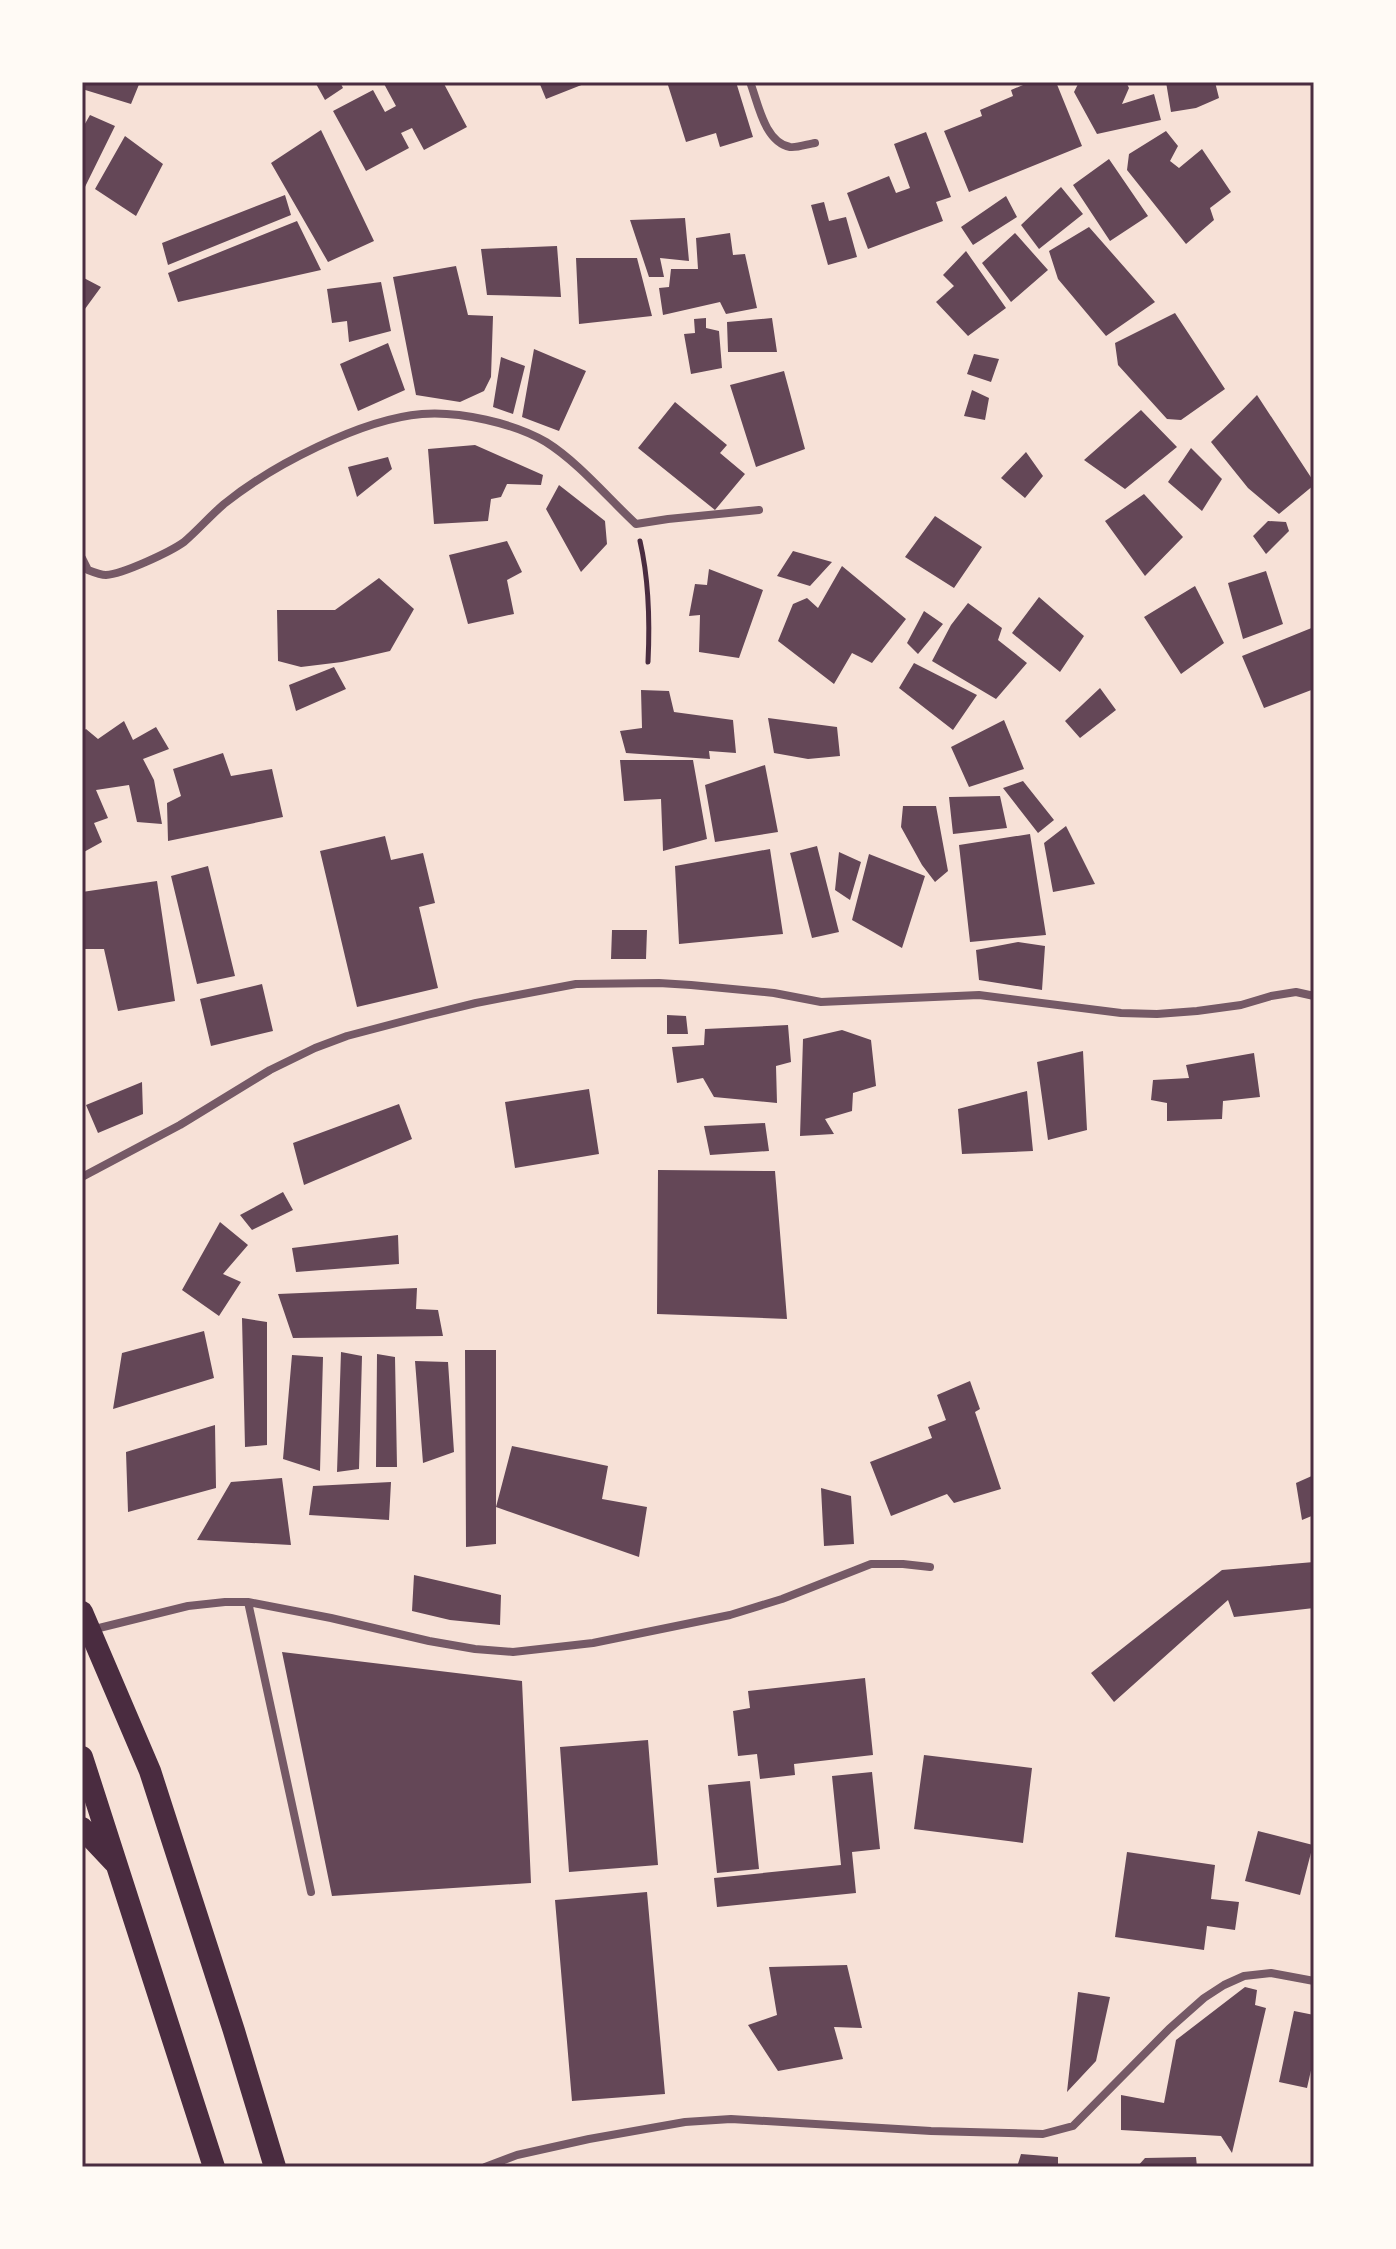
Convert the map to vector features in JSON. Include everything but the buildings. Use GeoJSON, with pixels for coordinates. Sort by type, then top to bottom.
{"type":"FeatureCollection","features":[{"type":"Feature","properties":{"kind":"highway"},"geometry":{"type":"LineString","coordinates":[[87,1621],[150,1771],[275,2167]]}},
{"type":"Feature","properties":{"kind":"highway"},"geometry":{"type":"LineString","coordinates":[[82,1757],[214,2167]]}},
{"type":"Feature","properties":{"kind":"highway"},"geometry":{"type":"LineString","coordinates":[[82,1828],[119,1867]]}},
{"type":"Feature","properties":{"kind":"street"},"geometry":{"type":"LineString","coordinates":[[750,82],[767,127],[778,142],[791,147],[815,143]]}},
{"type":"Feature","properties":{"kind":"street"},"geometry":{"type":"LineString","coordinates":[[82,558],[88,570],[105,575],[150,560],[185,541],[224,504],[272,470],[315,448],[378,423],[426,413],[484,420],[545,442],[567,458],[636,524],[759,510]]}},
{"type":"Feature","properties":{"kind":"street"},"geometry":{"type":"LineString","coordinates":[[82,1177],[180,1125],[270,1070],[315,1048],[347,1036],[427,1015],[576,984],[691,985],[774,993],[821,1002],[979,995],[1133,1014],[1197,1011],[1241,1005],[1296,992],[1314,996]]}},
{"type":"Feature","properties":{"kind":"street"},"geometry":{"type":"LineString","coordinates":[[87,1621],[188,1606],[248,1602],[429,1641],[513,1652],[593,1643],[730,1615],[782,1599],[871,1564],[930,1567]]}},
{"type":"Feature","properties":{"kind":"street"},"geometry":{"type":"LineString","coordinates":[[248,1602],[311,1892]]}},
{"type":"Feature","properties":{"kind":"street"},"geometry":{"type":"LineString","coordinates":[[485,2167],[517,2155],[589,2139],[685,2122],[731,2119],[1043,2134],[1073,2126],[1169,2029],[1224,1985],[1244,1976],[1271,1973],[1314,1981]]}},
{"type":"Feature","properties":{"kind":"path"},"geometry":{"type":"LineString","coordinates":[[636,524],[646,577],[650,624],[648,662]]}}]}
